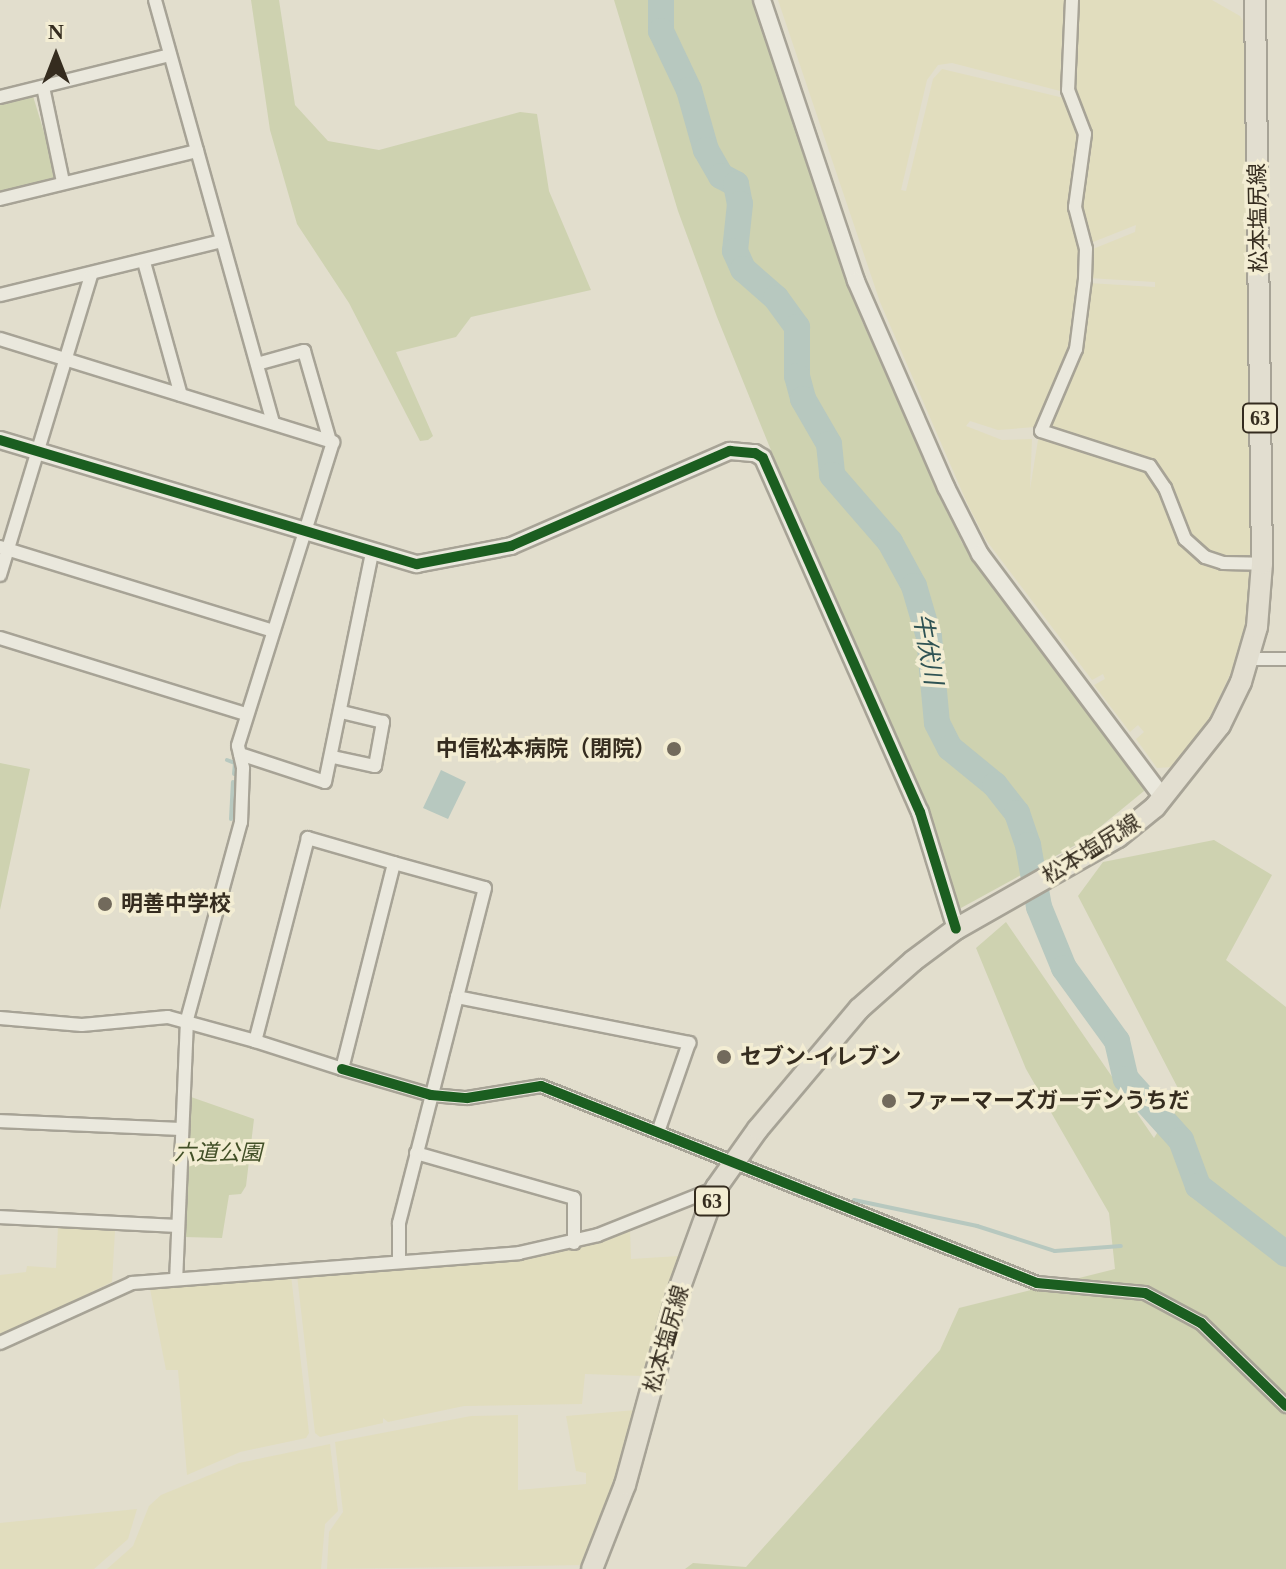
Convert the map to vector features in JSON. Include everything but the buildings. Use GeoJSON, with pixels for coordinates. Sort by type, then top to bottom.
{"type":"FeatureCollection","features":[{"type":"Feature","properties":{"kind":"main road","name":"松本塩尻線"},"geometry":{"type":"LineString","coordinates":[[592,1569],[625,1485],[677,1295],[716,1188],[795,1080],[859,1009],[964,925],[1118,837],[1159,802],[1220,725],[1249,659],[1262,564],[1255,0]]}},
{"type":"Feature","properties":{"kind":"street"},"geometry":{"type":"LineString","coordinates":[[155,0],[273,422]]}},
{"type":"Feature","properties":{"kind":"street"},"geometry":{"type":"LineString","coordinates":[[762,0],[856,281],[953,501],[980,554],[1159,802]]}},
{"type":"Feature","properties":{"kind":"street"},"geometry":{"type":"LineString","coordinates":[[1072,0],[1068,90],[1085,134],[1075,207],[1086,249],[1085,279],[1076,349],[1041,431],[1150,466],[1165,488],[1185,539],[1205,557],[1223,563],[1262,564]]}},
{"type":"Feature","properties":{"kind":"street"},"geometry":{"type":"LineString","coordinates":[[0,97],[170,55]]}},
{"type":"Feature","properties":{"kind":"street"},"geometry":{"type":"LineString","coordinates":[[43,87],[63,182]]}},
{"type":"Feature","properties":{"kind":"street"},"geometry":{"type":"LineString","coordinates":[[0,199],[197,151]]}},
{"type":"Feature","properties":{"kind":"street"},"geometry":{"type":"LineString","coordinates":[[0,295],[222,241]]}},
{"type":"Feature","properties":{"kind":"street"},"geometry":{"type":"LineString","coordinates":[[144,262],[181,395]]}},
{"type":"Feature","properties":{"kind":"street"},"geometry":{"type":"LineString","coordinates":[[0,575],[4,548],[91,275]]}},
{"type":"Feature","properties":{"kind":"street"},"geometry":{"type":"LineString","coordinates":[[0,339],[330,441]]}},
{"type":"Feature","properties":{"kind":"street"},"geometry":{"type":"LineString","coordinates":[[176,1278],[187,1020],[241,822],[240,754],[246,714],[330,441],[304,351],[257,364]]}},
{"type":"Feature","properties":{"kind":"street"},"geometry":{"type":"LineString","coordinates":[[0,440],[372,554],[417,564],[511,546],[730,451],[755,453],[763,458],[920,812],[964,925]]}},
{"type":"Feature","properties":{"kind":"street"},"geometry":{"type":"LineString","coordinates":[[4,548],[273,631]]}},
{"type":"Feature","properties":{"kind":"street"},"geometry":{"type":"LineString","coordinates":[[240,754],[325,782],[333,757],[372,554]]}},
{"type":"Feature","properties":{"kind":"street"},"geometry":{"type":"LineString","coordinates":[[0,638],[246,714]]}},
{"type":"Feature","properties":{"kind":"street"},"geometry":{"type":"LineString","coordinates":[[1249,659],[1286,659]]}},
{"type":"Feature","properties":{"kind":"street"},"geometry":{"type":"LineString","coordinates":[[333,757],[375,766],[383,722],[342,712]]}},
{"type":"Feature","properties":{"kind":"street"},"geometry":{"type":"LineString","coordinates":[[255,1041],[308,838],[485,888],[399,1223],[399,1259]]}},
{"type":"Feature","properties":{"kind":"street"},"geometry":{"type":"LineString","coordinates":[[342,1069],[394,863]]}},
{"type":"Feature","properties":{"kind":"street"},"geometry":{"type":"LineString","coordinates":[[457,997],[689,1043],[659,1129]]}},
{"type":"Feature","properties":{"kind":"street"},"geometry":{"type":"LineString","coordinates":[[0,1018],[82,1025],[187,1020],[431,1095],[467,1098],[541,1086],[659,1129],[737,1160],[872,1221],[1037,1283],[1145,1293],[1179,1307],[1286,1406]]}},
{"type":"Feature","properties":{"kind":"street"},"geometry":{"type":"LineString","coordinates":[[0,1121],[181,1129]]}},
{"type":"Feature","properties":{"kind":"street"},"geometry":{"type":"LineString","coordinates":[[416,1153],[574,1198],[574,1243]]}},
{"type":"Feature","properties":{"kind":"street"},"geometry":{"type":"LineString","coordinates":[[0,1343],[108,1291],[176,1278],[399,1259],[519,1253],[574,1243],[716,1188]]}},
{"type":"Feature","properties":{"kind":"street"},"geometry":{"type":"LineString","coordinates":[[0,1217],[177,1226]]}},
{"type":"Feature","properties":{"kind":"shaded area"},"geometry":{"type":"Polygon","coordinates":[[[778,0],[1068,0],[1064,92],[952,63],[938,65],[927,80],[901,190],[906,191],[933,79],[942,69],[1068,99],[1082,138],[1075,176],[1081,268],[1071,349],[1035,427],[998,430],[970,421],[966,426],[1002,440],[1032,439],[1030,489],[1039,434],[1148,471],[1188,549],[1252,568],[1250,623],[1241,652],[1204,729],[1173,767],[1157,768],[1136,739],[1144,732],[1138,725],[1130,732],[1094,685],[1105,679],[1103,674],[1092,680],[986,540],[880,302],[778,0]]]}},
{"type":"Feature","properties":{"kind":"shaded area"},"geometry":{"type":"Polygon","coordinates":[[[1076,0],[1212,0],[1240,16],[1246,26],[1253,559],[1224,559],[1196,544],[1186,534],[1162,476],[1046,425],[1066,384],[1088,283],[1155,287],[1155,282],[1089,278],[1088,251],[1135,232],[1136,225],[1088,244],[1079,206],[1091,154],[1073,78],[1076,0]]]}},
{"type":"Feature","properties":{"kind":"shaded area"},"geometry":{"type":"Polygon","coordinates":[[[441,770],[466,782],[448,819],[423,808],[441,770]]]}},
{"type":"Feature","properties":{"kind":"shaded area"},"geometry":{"type":"Polygon","coordinates":[[[58,1227],[115,1231],[112,1282],[0,1337],[0,1275],[26,1272],[27,1266],[56,1268],[58,1227]]]}},
{"type":"Feature","properties":{"kind":"shaded area"},"geometry":{"type":"Polygon","coordinates":[[[630,1230],[631,1259],[679,1256],[643,1376],[585,1374],[582,1404],[464,1406],[388,1422],[383,1418],[383,1423],[320,1437],[315,1433],[297,1275],[497,1262],[571,1249],[630,1230]]]}},
{"type":"Feature","properties":{"kind":"shaded area"},"geometry":{"type":"Polygon","coordinates":[[[291,1275],[309,1433],[306,1438],[240,1452],[187,1475],[178,1370],[166,1370],[150,1289],[291,1275]]]}},
{"type":"Feature","properties":{"kind":"shaded area"},"geometry":{"type":"Polygon","coordinates":[[[636,1410],[628,1448],[585,1565],[327,1569],[329,1532],[343,1512],[335,1442],[471,1416],[518,1415],[518,1490],[586,1484],[586,1473],[576,1471],[566,1416],[636,1410]]]}},
{"type":"Feature","properties":{"kind":"shaded area"},"geometry":{"type":"Polygon","coordinates":[[[330,1444],[338,1511],[325,1524],[321,1569],[107,1569],[133,1546],[149,1506],[161,1495],[239,1463],[330,1444]]]}},
{"type":"Feature","properties":{"kind":"shaded area"},"geometry":{"type":"Polygon","coordinates":[[[137,1509],[128,1539],[94,1569],[0,1569],[0,1523],[137,1509]]]}},
{"type":"Feature","properties":{"kind":"green space"},"geometry":{"type":"Polygon","coordinates":[[[251,0],[279,0],[295,105],[328,141],[379,150],[520,112],[537,114],[549,191],[591,290],[471,317],[456,337],[396,352],[433,436],[428,440],[420,441],[349,303],[297,224],[270,130],[251,0]]]}},
{"type":"Feature","properties":{"kind":"green space"},"geometry":{"type":"Polygon","coordinates":[[[614,0],[753,0],[862,321],[962,543],[1143,786],[1144,791],[1083,841],[961,908],[952,903],[929,817],[902,747],[815,559],[717,317],[678,211],[614,0]]]}},
{"type":"Feature","properties":{"kind":"green space"},"geometry":{"type":"Polygon","coordinates":[[[33,96],[56,172],[53,179],[0,192],[0,104],[33,96]]]}},
{"type":"Feature","properties":{"kind":"green space"},"geometry":{"type":"Polygon","coordinates":[[[0,763],[30,769],[0,910],[0,763]]]}},
{"type":"Feature","properties":{"kind":"green space"},"geometry":{"type":"Polygon","coordinates":[[[1214,840],[1272,875],[1226,960],[1286,1007],[1286,1569],[685,1569],[693,1563],[746,1567],[940,1350],[959,1308],[1115,1269],[1109,1213],[1026,1069],[976,948],[1006,922],[1154,1138],[1181,1094],[1078,896],[1103,862],[1214,840]]]}},
{"type":"Feature","properties":{"kind":"green space","name":"六道公園"},"geometry":{"type":"Polygon","coordinates":[[[191,1097],[254,1119],[246,1186],[241,1194],[229,1195],[222,1238],[184,1237],[191,1097]]]}},
{"type":"Feature","properties":{"kind":"waterway","name":"牛伏川"},"geometry":{"type":"LineString","coordinates":[[661,0],[661,31],[689,90],[706,150],[721,176],[736,184],[740,204],[735,251],[743,269],[776,298],[797,327],[797,376],[803,399],[829,444],[832,475],[890,542],[914,586],[929,637],[937,723],[950,748],[995,785],[1017,813],[1028,845],[1039,907],[1064,968],[1117,1041],[1126,1079],[1181,1140],[1198,1186],[1286,1254]]}},
{"type":"Feature","properties":{"kind":"waterway"},"geometry":{"type":"LineString","coordinates":[[227,760],[235,763],[234,774]]}},
{"type":"Feature","properties":{"kind":"waterway"},"geometry":{"type":"LineString","coordinates":[[231,819],[233,782]]}},
{"type":"Feature","properties":{"kind":"waterway"},"geometry":{"type":"LineString","coordinates":[[854,1200],[977,1226],[1055,1251],[1121,1246]]}},
{"type":"Feature","properties":{"kind":"cycle path"},"geometry":{"type":"LineString","coordinates":[[0,440],[417,564],[511,546],[730,451],[755,453],[763,458],[920,812],[956,929]]}},
{"type":"Feature","properties":{"kind":"cycle path"},"geometry":{"type":"LineString","coordinates":[[342,1069],[431,1095],[467,1098],[541,1086],[1037,1283],[1145,1293],[1201,1323],[1286,1406]]}},
{"type":"Feature","properties":{"kind":"place","name":"中信松本病院（閉院）"},"geometry":{"type":"Point","coordinates":[674,749]}},
{"type":"Feature","properties":{"kind":"place","name":"明善中学校"},"geometry":{"type":"Point","coordinates":[105,904]}},
{"type":"Feature","properties":{"kind":"place","name":"セブン-イレブン"},"geometry":{"type":"Point","coordinates":[724,1057]}},
{"type":"Feature","properties":{"kind":"place","name":"ファーマーズガーデンうちだ"},"geometry":{"type":"Point","coordinates":[889,1101]}}]}
